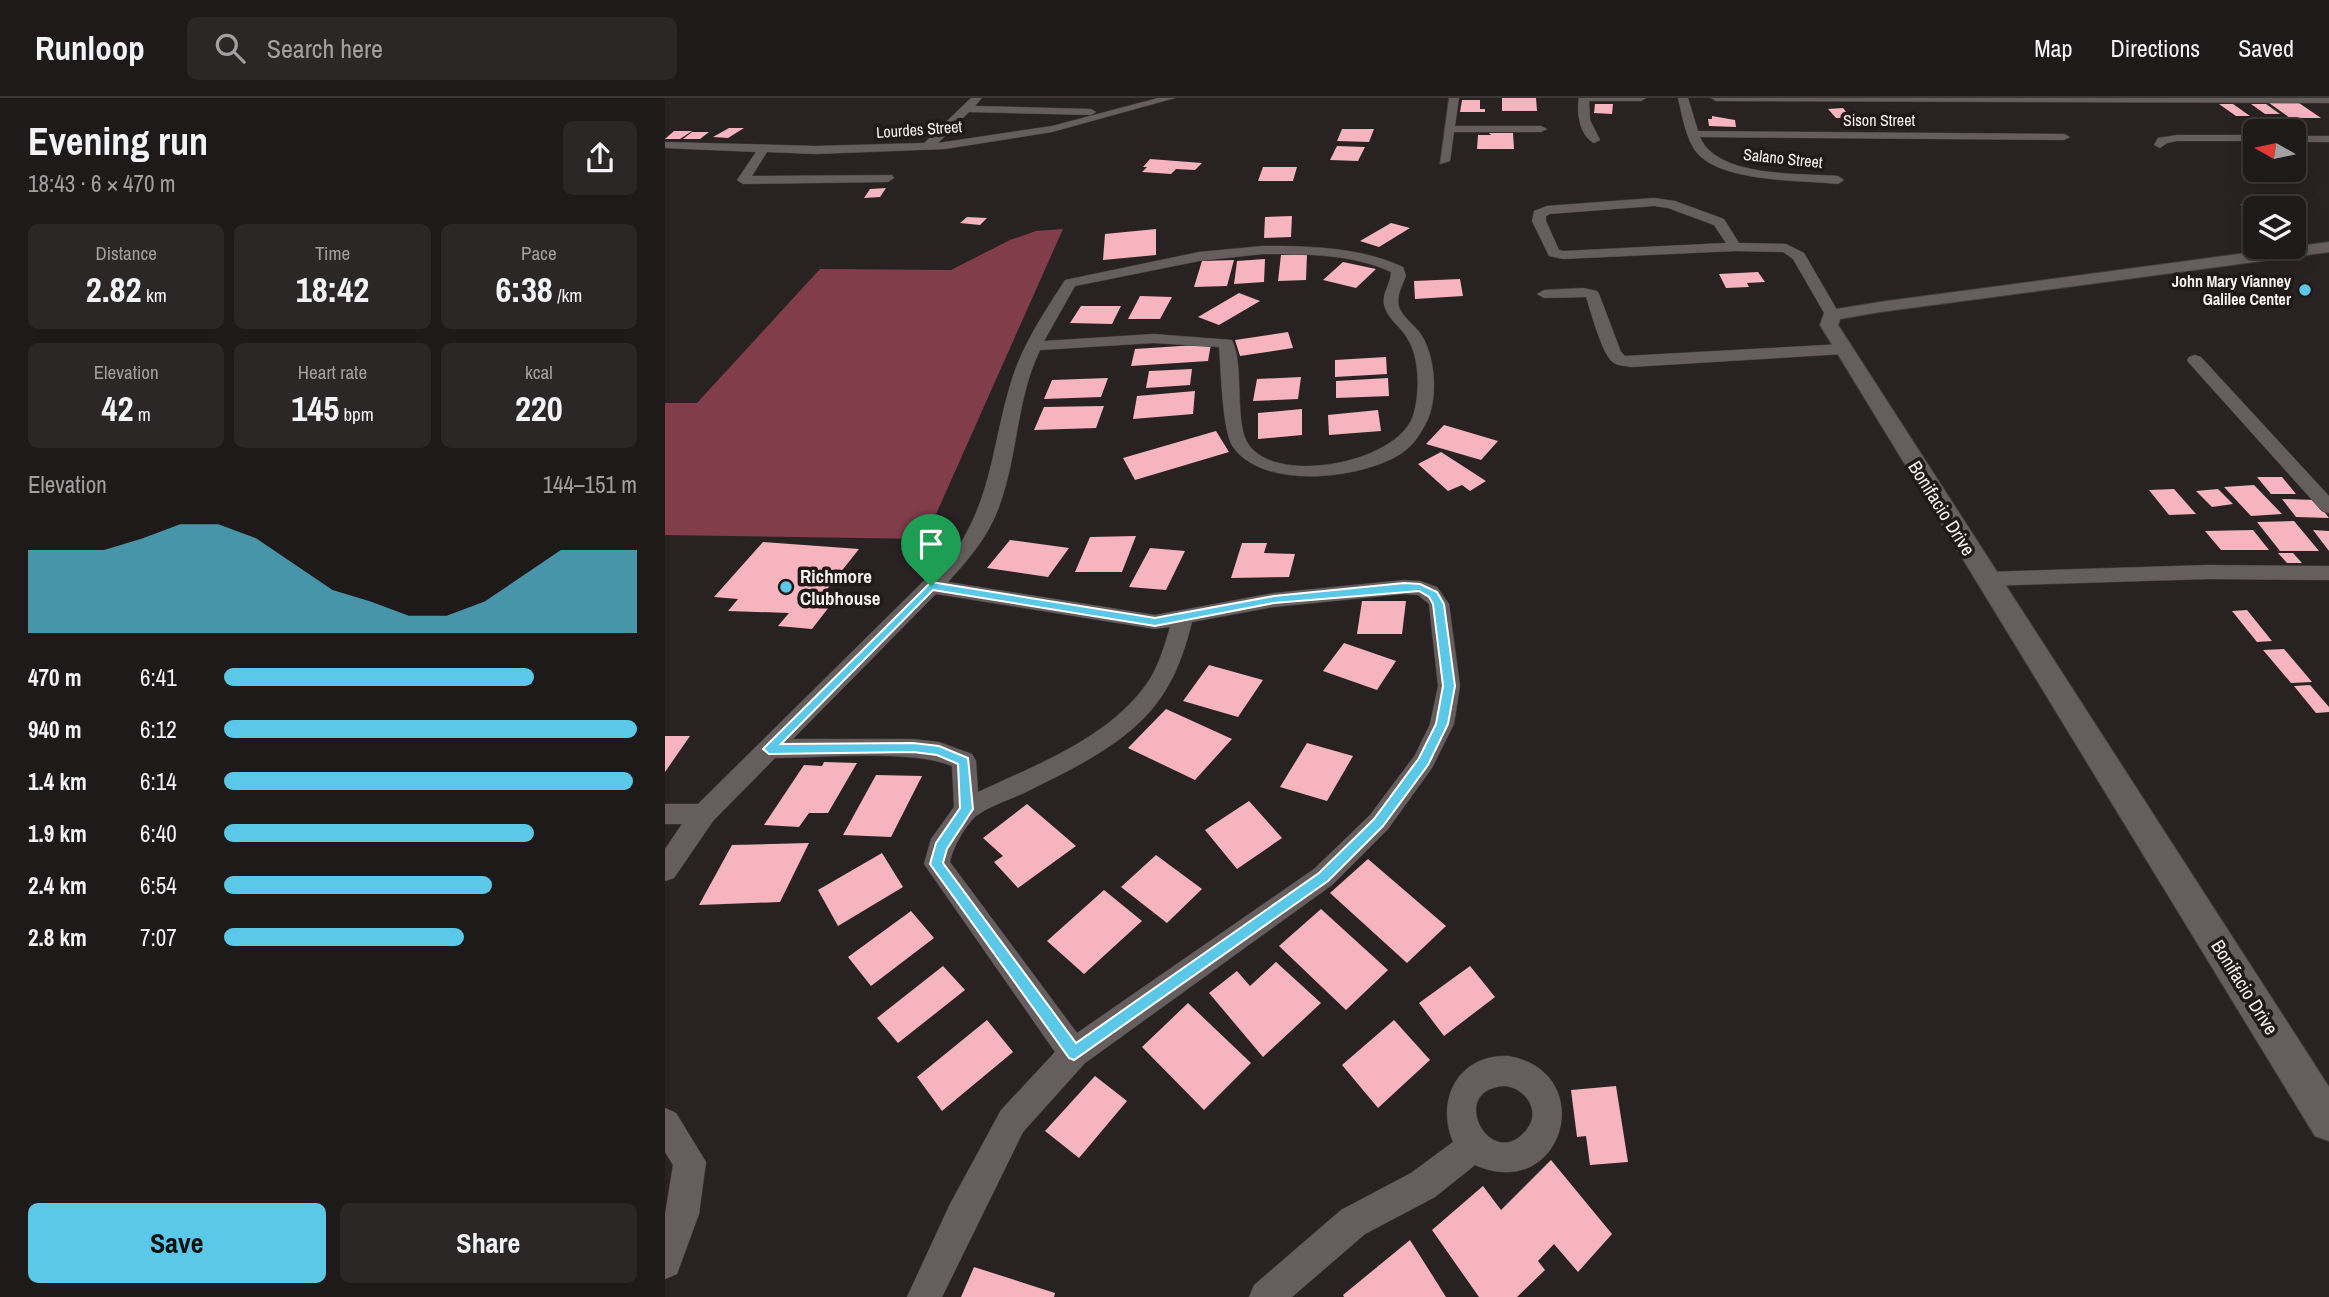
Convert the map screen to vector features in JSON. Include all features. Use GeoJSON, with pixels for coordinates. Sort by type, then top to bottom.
{"type":"FeatureCollection","features":[{"type":"Feature","properties":{"kind":"street"},"geometry":{"type":"LineString","coordinates":[[927,146],[977,98]]}},
{"type":"Feature","properties":{"kind":"street","name":"Lourdes Street"},"geometry":{"type":"LineString","coordinates":[[665,145],[816,150],[927,146],[1015,136],[1120,113],[1170,98]]}},
{"type":"Feature","properties":{"kind":"street"},"geometry":{"type":"LineString","coordinates":[[1444,160],[1454,98]]}},
{"type":"Feature","properties":{"kind":"street"},"geometry":{"type":"LineString","coordinates":[[1594,139],[1584,122],[1581,109],[1584,98],[1641,98]]}},
{"type":"Feature","properties":{"kind":"street","name":"Salano Street"},"geometry":{"type":"LineString","coordinates":[[1683,98],[1702,153],[1730,168],[1838,180]]}},
{"type":"Feature","properties":{"kind":"street"},"geometry":{"type":"LineString","coordinates":[[1716,98],[1969,104],[2042,99],[2329,100]]}},
{"type":"Feature","properties":{"kind":"street"},"geometry":{"type":"LineString","coordinates":[[968,109],[1120,113]]}},
{"type":"Feature","properties":{"kind":"street"},"geometry":{"type":"LineString","coordinates":[[1449,129],[1541,129]]}},
{"type":"Feature","properties":{"kind":"street","name":"Sison Street"},"geometry":{"type":"LineString","coordinates":[[1695,134],[1994,132],[2064,137]]}},
{"type":"Feature","properties":{"kind":"street"},"geometry":{"type":"LineString","coordinates":[[2160,145],[2162,140],[2177,138],[2243,138]]}},
{"type":"Feature","properties":{"kind":"street"},"geometry":{"type":"LineString","coordinates":[[2307,139],[2329,139]]}},
{"type":"Feature","properties":{"kind":"street"},"geometry":{"type":"LineString","coordinates":[[673,159],[689,145]]}},
{"type":"Feature","properties":{"kind":"street"},"geometry":{"type":"LineString","coordinates":[[764,148],[743,180],[888,178]]}},
{"type":"Feature","properties":{"kind":"street"},"geometry":{"type":"LineString","coordinates":[[1735,247],[1719,222],[1670,204],[1654,202],[1547,210],[1539,214],[1539,221],[1554,253],[1563,255],[1735,247],[1786,248],[1799,256],[1832,315],[2329,247]]}},
{"type":"Feature","properties":{"kind":"street"},"geometry":{"type":"LineString","coordinates":[[665,870],[704,814],[965,552],[986,520],[997,491],[1017,389],[1035,346],[1070,283],[1216,252],[1280,248],[1360,257],[1398,270],[1399,276],[1392,288],[1394,315],[1418,343],[1425,374],[1422,418],[1406,441],[1393,452],[1373,461],[1347,469],[1291,470],[1262,463],[1244,452],[1237,439],[1227,344],[1190,339],[1120,339],[1035,346]]}},
{"type":"Feature","properties":{"kind":"street"},"geometry":{"type":"LineString","coordinates":[[1544,294],[1592,294],[1614,354],[1621,360],[1631,362],[1843,349]]}},
{"type":"Feature","properties":{"kind":"street","name":"Bonifacio Drive"},"geometry":{"type":"LineString","coordinates":[[1832,315],[1829,325],[1843,349],[2329,1122]]}},
{"type":"Feature","properties":{"kind":"street"},"geometry":{"type":"LineString","coordinates":[[2195,360],[2329,507]]}},
{"type":"Feature","properties":{"kind":"street"},"geometry":{"type":"LineString","coordinates":[[1986,579],[2208,572],[2329,573]]}},
{"type":"Feature","properties":{"kind":"street"},"geometry":{"type":"LineString","coordinates":[[924,1297],[962,1216],[1012,1121],[1074,1053],[1324,877],[1379,822],[1424,761],[1442,724],[1449,686],[1439,604],[1427,590],[1404,587],[1285,598],[1155,622],[931,586]]}},
{"type":"Feature","properties":{"kind":"street"},"geometry":{"type":"LineString","coordinates":[[1074,1053],[937,864],[940,847],[967,809],[1115,732],[1153,692],[1174,648],[1183,618]]}},
{"type":"Feature","properties":{"kind":"street"},"geometry":{"type":"LineString","coordinates":[[769,749],[913,748],[939,751],[964,761],[967,809]]}},
{"type":"Feature","properties":{"kind":"street"},"geometry":{"type":"LineString","coordinates":[[665,814],[704,814]]}},
{"type":"Feature","properties":{"kind":"street"},"geometry":{"type":"LineString","coordinates":[[665,1124],[690,1162],[683,1214],[665,1262]]}},
{"type":"Feature","properties":{"kind":"street"},"geometry":{"type":"LineString","coordinates":[[1266,1297],[1353,1222],[1423,1185],[1473,1146]]}},
{"type":"Feature","properties":{"kind":"shaded area"},"geometry":{"type":"Polygon","coordinates":[[[1063,229],[925,539],[665,535],[665,403],[697,403],[820,269],[951,270],[1010,240],[1036,231],[1063,229]]]}},
{"type":"Feature","properties":{"kind":"building"},"geometry":{"type":"Polygon","coordinates":[[[1502,98],[1536,98],[1537,111],[1502,111],[1502,98]]]}},
{"type":"Feature","properties":{"kind":"building"},"geometry":{"type":"Polygon","coordinates":[[[1462,100],[1480,100],[1480,109],[1485,109],[1485,112],[1460,112],[1462,100]]]}},
{"type":"Feature","properties":{"kind":"building"},"geometry":{"type":"Polygon","coordinates":[[[2269,103],[2299,103],[2321,118],[2290,118],[2269,103]]]}},
{"type":"Feature","properties":{"kind":"building"},"geometry":{"type":"Polygon","coordinates":[[[1595,104],[1613,104],[1612,114],[1594,113],[1595,104]]]}},
{"type":"Feature","properties":{"kind":"building"},"geometry":{"type":"Polygon","coordinates":[[[2219,104],[2233,104],[2250,116],[2236,116],[2219,104]]]}},
{"type":"Feature","properties":{"kind":"building"},"geometry":{"type":"Polygon","coordinates":[[[2251,104],[2266,104],[2280,114],[2265,114],[2251,104]]]}},
{"type":"Feature","properties":{"kind":"building"},"geometry":{"type":"Polygon","coordinates":[[[1843,108],[1851,118],[1836,118],[1828,109],[1843,108]]]}},
{"type":"Feature","properties":{"kind":"building"},"geometry":{"type":"Polygon","coordinates":[[[1712,116],[1735,120],[1736,127],[1709,126],[1708,119],[1712,119],[1712,116]]]}},
{"type":"Feature","properties":{"kind":"building"},"geometry":{"type":"Polygon","coordinates":[[[729,128],[744,128],[728,138],[713,137],[729,128]]]}},
{"type":"Feature","properties":{"kind":"building"},"geometry":{"type":"Polygon","coordinates":[[[1342,129],[1374,129],[1369,142],[1337,141],[1342,129]]]}},
{"type":"Feature","properties":{"kind":"building"},"geometry":{"type":"Polygon","coordinates":[[[674,131],[692,131],[680,139],[665,139],[674,131]]]}},
{"type":"Feature","properties":{"kind":"building"},"geometry":{"type":"Polygon","coordinates":[[[692,132],[709,132],[700,139],[683,139],[692,132]]]}},
{"type":"Feature","properties":{"kind":"building"},"geometry":{"type":"Polygon","coordinates":[[[1489,133],[1513,133],[1514,149],[1477,149],[1478,135],[1491,135],[1489,133]]]}},
{"type":"Feature","properties":{"kind":"building"},"geometry":{"type":"Polygon","coordinates":[[[1337,146],[1365,147],[1358,161],[1330,160],[1337,146]]]}},
{"type":"Feature","properties":{"kind":"building"},"geometry":{"type":"Polygon","coordinates":[[[1150,159],[1202,163],[1195,170],[1176,169],[1171,174],[1142,172],[1150,159]]]}},
{"type":"Feature","properties":{"kind":"building"},"geometry":{"type":"Polygon","coordinates":[[[1263,167],[1297,167],[1293,181],[1258,181],[1263,167]]]}},
{"type":"Feature","properties":{"kind":"building"},"geometry":{"type":"Polygon","coordinates":[[[886,188],[880,197],[864,198],[870,189],[886,188]]]}},
{"type":"Feature","properties":{"kind":"building"},"geometry":{"type":"Polygon","coordinates":[[[1292,216],[1291,237],[1264,238],[1265,217],[1292,216]]]}},
{"type":"Feature","properties":{"kind":"building"},"geometry":{"type":"Polygon","coordinates":[[[967,217],[987,218],[980,225],[960,223],[967,217]]]}},
{"type":"Feature","properties":{"kind":"building"},"geometry":{"type":"Polygon","coordinates":[[[1391,223],[1410,228],[1379,247],[1360,241],[1391,223]]]}},
{"type":"Feature","properties":{"kind":"building"},"geometry":{"type":"Polygon","coordinates":[[[1156,229],[1156,255],[1103,260],[1105,234],[1156,229]]]}},
{"type":"Feature","properties":{"kind":"building"},"geometry":{"type":"Polygon","coordinates":[[[1307,254],[1306,280],[1278,281],[1281,255],[1307,254]]]}},
{"type":"Feature","properties":{"kind":"building"},"geometry":{"type":"Polygon","coordinates":[[[1265,259],[1264,282],[1234,284],[1237,261],[1265,259]]]}},
{"type":"Feature","properties":{"kind":"building"},"geometry":{"type":"Polygon","coordinates":[[[1234,260],[1227,286],[1194,287],[1202,261],[1234,260]]]}},
{"type":"Feature","properties":{"kind":"building"},"geometry":{"type":"Polygon","coordinates":[[[1343,262],[1376,269],[1356,288],[1323,280],[1343,262]]]}},
{"type":"Feature","properties":{"kind":"building"},"geometry":{"type":"Polygon","coordinates":[[[1758,272],[1765,282],[1747,283],[1749,287],[1726,288],[1719,274],[1758,272]]]}},
{"type":"Feature","properties":{"kind":"building"},"geometry":{"type":"Polygon","coordinates":[[[1460,279],[1463,296],[1415,299],[1414,281],[1460,279]]]}},
{"type":"Feature","properties":{"kind":"building"},"geometry":{"type":"Polygon","coordinates":[[[1239,293],[1260,301],[1219,325],[1198,317],[1239,293]]]}},
{"type":"Feature","properties":{"kind":"building"},"geometry":{"type":"Polygon","coordinates":[[[1140,296],[1172,297],[1160,319],[1128,319],[1140,296]]]}},
{"type":"Feature","properties":{"kind":"building"},"geometry":{"type":"Polygon","coordinates":[[[1081,306],[1121,306],[1112,324],[1070,323],[1081,306]]]}},
{"type":"Feature","properties":{"kind":"building"},"geometry":{"type":"Polygon","coordinates":[[[1288,332],[1293,348],[1240,356],[1235,340],[1288,332]]]}},
{"type":"Feature","properties":{"kind":"building"},"geometry":{"type":"Polygon","coordinates":[[[1211,344],[1208,361],[1131,366],[1135,349],[1211,344]]]}},
{"type":"Feature","properties":{"kind":"building"},"geometry":{"type":"Polygon","coordinates":[[[1386,357],[1387,374],[1335,377],[1335,360],[1386,357]]]}},
{"type":"Feature","properties":{"kind":"building"},"geometry":{"type":"Polygon","coordinates":[[[1192,369],[1190,385],[1146,388],[1149,371],[1192,369]]]}},
{"type":"Feature","properties":{"kind":"building"},"geometry":{"type":"Polygon","coordinates":[[[1301,377],[1298,399],[1253,401],[1257,379],[1301,377]]]}},
{"type":"Feature","properties":{"kind":"building"},"geometry":{"type":"Polygon","coordinates":[[[1108,378],[1101,397],[1044,399],[1052,380],[1108,378]]]}},
{"type":"Feature","properties":{"kind":"building"},"geometry":{"type":"Polygon","coordinates":[[[1388,378],[1389,396],[1336,398],[1336,381],[1388,378]]]}},
{"type":"Feature","properties":{"kind":"building"},"geometry":{"type":"Polygon","coordinates":[[[1195,391],[1193,414],[1133,419],[1137,396],[1195,391]]]}},
{"type":"Feature","properties":{"kind":"building"},"geometry":{"type":"Polygon","coordinates":[[[1104,406],[1096,428],[1034,430],[1044,407],[1104,406]]]}},
{"type":"Feature","properties":{"kind":"building"},"geometry":{"type":"Polygon","coordinates":[[[1302,409],[1302,435],[1258,439],[1258,413],[1302,409]]]}},
{"type":"Feature","properties":{"kind":"building"},"geometry":{"type":"Polygon","coordinates":[[[1378,410],[1381,431],[1329,435],[1328,415],[1378,410]]]}},
{"type":"Feature","properties":{"kind":"building"},"geometry":{"type":"Polygon","coordinates":[[[1444,425],[1498,441],[1481,460],[1426,444],[1444,425]]]}},
{"type":"Feature","properties":{"kind":"building"},"geometry":{"type":"Polygon","coordinates":[[[1216,431],[1229,452],[1135,480],[1123,458],[1216,431]]]}},
{"type":"Feature","properties":{"kind":"building"},"geometry":{"type":"Polygon","coordinates":[[[1441,452],[1486,481],[1470,491],[1462,485],[1448,491],[1418,464],[1441,452]]]}},
{"type":"Feature","properties":{"kind":"building"},"geometry":{"type":"Polygon","coordinates":[[[2257,477],[2282,477],[2296,494],[2271,494],[2257,477]]]}},
{"type":"Feature","properties":{"kind":"building"},"geometry":{"type":"Polygon","coordinates":[[[2254,485],[2282,514],[2251,516],[2224,487],[2254,485]]]}},
{"type":"Feature","properties":{"kind":"building"},"geometry":{"type":"Polygon","coordinates":[[[2174,489],[2196,514],[2169,515],[2149,490],[2174,489]]]}},
{"type":"Feature","properties":{"kind":"building"},"geometry":{"type":"Polygon","coordinates":[[[2218,489],[2233,504],[2212,507],[2196,491],[2218,489]]]}},
{"type":"Feature","properties":{"kind":"building"},"geometry":{"type":"Polygon","coordinates":[[[2282,499],[2315,500],[2329,518],[2296,517],[2282,499]]]}},
{"type":"Feature","properties":{"kind":"building"},"geometry":{"type":"Polygon","coordinates":[[[2294,521],[2319,551],[2280,551],[2257,522],[2294,521]]]}},
{"type":"Feature","properties":{"kind":"building"},"geometry":{"type":"Polygon","coordinates":[[[2253,530],[2269,550],[2221,550],[2205,531],[2253,530]]]}},
{"type":"Feature","properties":{"kind":"building"},"geometry":{"type":"Polygon","coordinates":[[[2313,530],[2329,531],[2329,551],[2313,530]]]}},
{"type":"Feature","properties":{"kind":"building"},"geometry":{"type":"Polygon","coordinates":[[[1136,536],[1122,572],[1075,572],[1090,537],[1136,536]]]}},
{"type":"Feature","properties":{"kind":"building"},"geometry":{"type":"Polygon","coordinates":[[[1010,540],[1069,548],[1048,577],[987,568],[1010,540]]]}},
{"type":"Feature","properties":{"kind":"building"},"geometry":{"type":"Polygon","coordinates":[[[763,542],[859,549],[821,597],[836,598],[812,629],[778,626],[789,613],[728,611],[738,599],[714,597],[763,542]]]}},
{"type":"Feature","properties":{"kind":"building"},"geometry":{"type":"Polygon","coordinates":[[[1242,543],[1267,543],[1264,553],[1295,554],[1289,577],[1231,578],[1242,543]]]}},
{"type":"Feature","properties":{"kind":"building"},"geometry":{"type":"Polygon","coordinates":[[[1150,548],[1185,551],[1166,590],[1129,587],[1150,548]]]}},
{"type":"Feature","properties":{"kind":"building"},"geometry":{"type":"Polygon","coordinates":[[[2278,553],[2293,553],[2302,563],[2287,563],[2278,553]]]}},
{"type":"Feature","properties":{"kind":"building"},"geometry":{"type":"Polygon","coordinates":[[[1362,601],[1406,601],[1402,634],[1357,634],[1362,601]]]}},
{"type":"Feature","properties":{"kind":"building"},"geometry":{"type":"Polygon","coordinates":[[[2247,610],[2272,641],[2257,642],[2232,611],[2247,610]]]}},
{"type":"Feature","properties":{"kind":"building"},"geometry":{"type":"Polygon","coordinates":[[[1344,643],[1396,661],[1377,690],[1323,671],[1344,643]]]}},
{"type":"Feature","properties":{"kind":"building"},"geometry":{"type":"Polygon","coordinates":[[[2284,649],[2312,682],[2291,683],[2263,650],[2284,649]]]}},
{"type":"Feature","properties":{"kind":"building"},"geometry":{"type":"Polygon","coordinates":[[[1209,665],[1263,680],[1238,717],[1183,701],[1209,665]]]}},
{"type":"Feature","properties":{"kind":"building"},"geometry":{"type":"Polygon","coordinates":[[[2310,685],[2329,707],[2329,712],[2316,713],[2294,686],[2310,685]]]}},
{"type":"Feature","properties":{"kind":"building"},"geometry":{"type":"Polygon","coordinates":[[[1166,709],[1232,739],[1195,780],[1128,748],[1166,709]]]}},
{"type":"Feature","properties":{"kind":"building"},"geometry":{"type":"Polygon","coordinates":[[[665,736],[690,736],[665,772],[665,736]]]}},
{"type":"Feature","properties":{"kind":"building"},"geometry":{"type":"Polygon","coordinates":[[[1307,743],[1353,756],[1327,801],[1280,787],[1307,743]]]}},
{"type":"Feature","properties":{"kind":"building"},"geometry":{"type":"Polygon","coordinates":[[[824,762],[857,763],[828,813],[809,813],[799,827],[764,825],[804,765],[822,766],[824,762]]]}},
{"type":"Feature","properties":{"kind":"building"},"geometry":{"type":"Polygon","coordinates":[[[876,775],[922,776],[891,837],[843,835],[876,775]]]}},
{"type":"Feature","properties":{"kind":"building"},"geometry":{"type":"Polygon","coordinates":[[[1249,801],[1282,838],[1237,869],[1205,830],[1249,801]]]}},
{"type":"Feature","properties":{"kind":"building"},"geometry":{"type":"Polygon","coordinates":[[[1027,804],[1076,846],[1018,888],[994,862],[1003,856],[983,838],[1027,804]]]}},
{"type":"Feature","properties":{"kind":"building"},"geometry":{"type":"Polygon","coordinates":[[[809,843],[780,902],[699,905],[732,845],[809,843]]]}},
{"type":"Feature","properties":{"kind":"building"},"geometry":{"type":"Polygon","coordinates":[[[882,853],[903,887],[838,926],[818,890],[882,853]]]}},
{"type":"Feature","properties":{"kind":"building"},"geometry":{"type":"Polygon","coordinates":[[[1156,855],[1202,889],[1167,923],[1121,887],[1156,855]]]}},
{"type":"Feature","properties":{"kind":"building"},"geometry":{"type":"Polygon","coordinates":[[[1368,859],[1446,926],[1407,963],[1330,893],[1368,859]]]}},
{"type":"Feature","properties":{"kind":"building"},"geometry":{"type":"Polygon","coordinates":[[[1104,890],[1142,921],[1084,974],[1047,941],[1104,890]]]}},
{"type":"Feature","properties":{"kind":"building"},"geometry":{"type":"Polygon","coordinates":[[[1321,909],[1388,970],[1346,1010],[1279,946],[1321,909]]]}},
{"type":"Feature","properties":{"kind":"building"},"geometry":{"type":"Polygon","coordinates":[[[911,911],[934,938],[871,986],[848,957],[911,911]]]}},
{"type":"Feature","properties":{"kind":"building"},"geometry":{"type":"Polygon","coordinates":[[[1276,962],[1321,1003],[1263,1057],[1209,993],[1237,971],[1250,986],[1276,962]]]}},
{"type":"Feature","properties":{"kind":"building"},"geometry":{"type":"Polygon","coordinates":[[[943,966],[965,990],[898,1043],[877,1018],[943,966]]]}},
{"type":"Feature","properties":{"kind":"building"},"geometry":{"type":"Polygon","coordinates":[[[1470,966],[1495,997],[1444,1036],[1419,1003],[1470,966]]]}},
{"type":"Feature","properties":{"kind":"building"},"geometry":{"type":"Polygon","coordinates":[[[1188,1003],[1251,1063],[1204,1110],[1142,1047],[1188,1003]]]}},
{"type":"Feature","properties":{"kind":"building"},"geometry":{"type":"Polygon","coordinates":[[[987,1020],[1013,1052],[942,1111],[917,1077],[987,1020]]]}},
{"type":"Feature","properties":{"kind":"building"},"geometry":{"type":"Polygon","coordinates":[[[1394,1020],[1430,1060],[1378,1108],[1342,1065],[1394,1020]]]}},
{"type":"Feature","properties":{"kind":"building"},"geometry":{"type":"Polygon","coordinates":[[[1095,1076],[1127,1101],[1079,1158],[1045,1131],[1095,1076]]]}},
{"type":"Feature","properties":{"kind":"building"},"geometry":{"type":"Polygon","coordinates":[[[1616,1086],[1628,1162],[1590,1165],[1586,1136],[1577,1137],[1571,1090],[1616,1086]]]}},
{"type":"Feature","properties":{"kind":"building"},"geometry":{"type":"Polygon","coordinates":[[[1551,1160],[1612,1234],[1578,1272],[1554,1244],[1538,1261],[1545,1270],[1517,1297],[1479,1297],[1432,1230],[1483,1186],[1501,1210],[1551,1160]]]}},
{"type":"Feature","properties":{"kind":"building"},"geometry":{"type":"Polygon","coordinates":[[[1410,1240],[1446,1297],[1344,1297],[1343,1295],[1410,1240]]]}},
{"type":"Feature","properties":{"kind":"building"},"geometry":{"type":"Polygon","coordinates":[[[974,1267],[1055,1293],[1054,1297],[961,1297],[974,1267]]]}},
{"type":"Feature","properties":{"kind":"place","name":"John Mary Vianney Galilee Center"},"geometry":{"type":"Point","coordinates":[2305,290]}},
{"type":"Feature","properties":{"kind":"place","name":"Richmore Clubhouse"},"geometry":{"type":"Point","coordinates":[786,587]}},
{"type":"Feature","properties":{"kind":"route"},"geometry":{"type":"LineString","coordinates":[[931,586],[1155,622],[1320,594],[1420,588],[1433,594],[1439,604],[1449,686],[1442,724],[1424,761],[1379,822],[1324,877],[1074,1053],[937,864],[940,847],[967,809],[964,761],[939,751],[913,748],[769,749],[931,586]]}}]}
